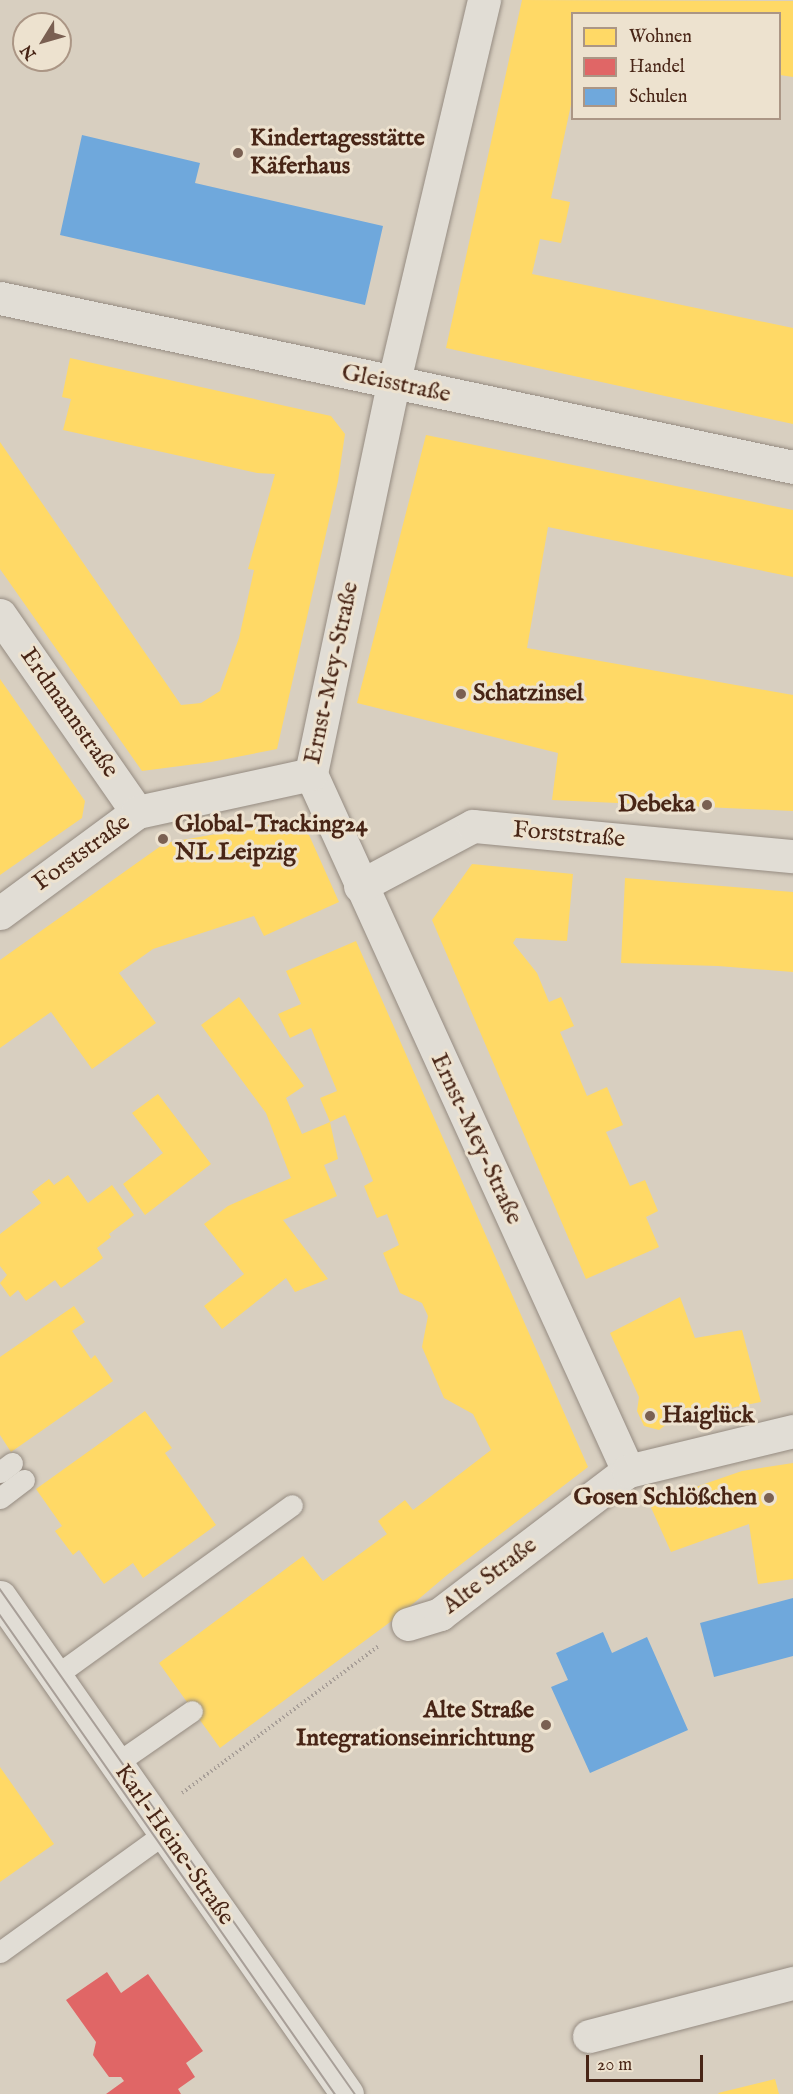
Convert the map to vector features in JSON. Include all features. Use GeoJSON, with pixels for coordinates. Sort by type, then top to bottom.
{"type":"FeatureCollection","features":[{"type":"Feature","properties":{"kind":"street","name":"Ernst-Mey-Straße"},"geometry":{"type":"LineString","coordinates":[[484,0],[393,384],[311,774],[628,1472]]}},
{"type":"Feature","properties":{"kind":"street","name":"Gleisstraße"},"geometry":{"type":"LineString","coordinates":[[0,298],[393,384],[793,467]]}},
{"type":"Feature","properties":{"kind":"street","name":"Erdmannstraße"},"geometry":{"type":"LineString","coordinates":[[0,615],[137,812]]}},
{"type":"Feature","properties":{"kind":"street","name":"Forststraße"},"geometry":{"type":"LineString","coordinates":[[0,913],[137,812],[311,774]]}},
{"type":"Feature","properties":{"kind":"street","name":"Forststraße"},"geometry":{"type":"LineString","coordinates":[[360,886],[473,826],[793,856]]}},
{"type":"Feature","properties":{"kind":"street","name":"Alte Straße"},"geometry":{"type":"LineString","coordinates":[[408,1624],[440,1614],[628,1472],[793,1431]]}},
{"type":"Feature","properties":{"kind":"street","name":"Karl-Heine-Straße"},"geometry":{"type":"LineString","coordinates":[[0,1597],[347,2094]]}},
{"type":"Feature","properties":{"kind":"street"},"geometry":{"type":"LineString","coordinates":[[589,2036],[793,1983]]}},
{"type":"Feature","properties":{"kind":"lane"},"geometry":{"type":"LineString","coordinates":[[0,1498],[12,1472]]}},
{"type":"Feature","properties":{"kind":"lane"},"geometry":{"type":"LineString","coordinates":[[55,1676],[292,1505]]}},
{"type":"Feature","properties":{"kind":"lane"},"geometry":{"type":"LineString","coordinates":[[117,1763],[192,1711]]}},
{"type":"Feature","properties":{"kind":"lane"},"geometry":{"type":"LineString","coordinates":[[0,1952],[159,1824]]}},
{"type":"Feature","properties":{"kind":"path"},"geometry":{"type":"LineString","coordinates":[[159,1824],[408,1624]]}},
{"type":"Feature","properties":{"kind":"building: Wohnen"},"geometry":{"type":"Polygon","coordinates":[[[522,0],[793,1],[793,77],[781,75],[781,12],[571,12],[571,105],[551,198],[570,202],[561,243],[540,239],[532,274],[793,328],[793,424],[446,348],[522,0]]]}},
{"type":"Feature","properties":{"kind":"building: Wohnen"},"geometry":{"type":"Polygon","coordinates":[[[70,358],[331,416],[345,434],[338,481],[277,749],[211,762],[142,771],[0,569],[0,442],[181,705],[201,703],[220,691],[239,638],[254,570],[248,569],[275,474],[257,473],[63,430],[71,399],[62,397],[70,358]]]}},
{"type":"Feature","properties":{"kind":"building: Wohnen"},"geometry":{"type":"Polygon","coordinates":[[[426,435],[793,510],[793,577],[548,527],[527,648],[793,695],[793,811],[552,800],[558,753],[357,703],[426,435]]]}},
{"type":"Feature","properties":{"kind":"building: Wohnen"},"geometry":{"type":"Polygon","coordinates":[[[0,679],[85,801],[82,818],[0,875],[0,679]]]}},
{"type":"Feature","properties":{"kind":"building: Wohnen"},"geometry":{"type":"Polygon","coordinates":[[[285,822],[309,835],[339,902],[264,936],[254,916],[153,949],[119,973],[156,1023],[92,1069],[51,1012],[0,1048],[0,960],[165,843],[285,822]]]}},
{"type":"Feature","properties":{"kind":"building: Wohnen"},"geometry":{"type":"Polygon","coordinates":[[[472,864],[573,874],[567,941],[516,938],[513,943],[537,973],[549,1002],[561,997],[574,1026],[560,1032],[587,1096],[607,1087],[623,1125],[606,1132],[630,1186],[645,1180],[658,1211],[646,1217],[659,1247],[586,1279],[432,920],[472,864]]]}},
{"type":"Feature","properties":{"kind":"building: Wohnen"},"geometry":{"type":"Polygon","coordinates":[[[625,878],[793,892],[793,972],[718,966],[621,963],[625,878]]]}},
{"type":"Feature","properties":{"kind":"building: Wohnen"},"geometry":{"type":"Polygon","coordinates":[[[356,941],[588,1467],[447,1575],[401,1614],[220,1748],[159,1663],[303,1556],[323,1581],[387,1534],[378,1521],[405,1500],[413,1510],[491,1450],[473,1414],[444,1398],[422,1347],[428,1316],[422,1303],[400,1293],[383,1253],[399,1245],[387,1214],[377,1218],[364,1186],[373,1181],[345,1115],[330,1122],[320,1098],[337,1091],[311,1028],[290,1038],[278,1014],[301,1004],[286,971],[356,941]]]}},
{"type":"Feature","properties":{"kind":"building: Wohnen"},"geometry":{"type":"Polygon","coordinates":[[[239,997],[304,1086],[286,1098],[302,1134],[330,1122],[338,1159],[324,1165],[337,1196],[283,1220],[328,1279],[295,1292],[286,1278],[222,1329],[204,1306],[244,1274],[204,1224],[228,1206],[291,1178],[266,1113],[201,1025],[239,997]]]}},
{"type":"Feature","properties":{"kind":"building: Wohnen"},"geometry":{"type":"Polygon","coordinates":[[[158,1094],[211,1164],[145,1215],[123,1184],[163,1153],[132,1113],[158,1094]]]}},
{"type":"Feature","properties":{"kind":"building: Wohnen"},"geometry":{"type":"Polygon","coordinates":[[[68,1175],[88,1203],[112,1185],[134,1215],[109,1234],[111,1237],[97,1248],[103,1258],[61,1288],[55,1280],[26,1301],[18,1290],[10,1297],[0,1283],[7,1275],[0,1266],[0,1234],[41,1203],[32,1192],[49,1179],[54,1185],[68,1175]]]}},
{"type":"Feature","properties":{"kind":"building: Wohnen"},"geometry":{"type":"Polygon","coordinates":[[[680,1297],[695,1338],[742,1330],[761,1402],[674,1419],[659,1430],[644,1426],[637,1411],[639,1397],[610,1333],[680,1297]]]}},
{"type":"Feature","properties":{"kind":"building: Wohnen"},"geometry":{"type":"Polygon","coordinates":[[[74,1306],[85,1322],[72,1331],[91,1359],[95,1355],[113,1381],[11,1452],[0,1435],[0,1357],[74,1306]]]}},
{"type":"Feature","properties":{"kind":"building: Wohnen"},"geometry":{"type":"Polygon","coordinates":[[[145,1411],[172,1448],[165,1453],[216,1525],[143,1578],[133,1563],[104,1584],[79,1550],[73,1555],[55,1531],[62,1526],[36,1489],[145,1411]]]}},
{"type":"Feature","properties":{"kind":"building: Wohnen"},"geometry":{"type":"Polygon","coordinates":[[[793,1463],[793,1579],[758,1584],[749,1524],[671,1552],[649,1503],[742,1471],[793,1463]]]}},
{"type":"Feature","properties":{"kind":"building: Wohnen"},"geometry":{"type":"Polygon","coordinates":[[[0,1767],[54,1844],[0,1882],[0,1767]]]}},
{"type":"Feature","properties":{"kind":"building: Wohnen"},"geometry":{"type":"Polygon","coordinates":[[[775,2079],[779,2094],[718,2093],[775,2079]]]}},
{"type":"Feature","properties":{"kind":"building: Handel"},"geometry":{"type":"Polygon","coordinates":[[[107,1972],[121,1993],[148,1974],[203,2051],[186,2063],[195,2077],[178,2089],[181,2094],[106,2094],[124,2081],[121,2077],[109,2077],[93,2055],[96,2042],[66,2000],[107,1972]]]}},
{"type":"Feature","properties":{"kind":"building: Schulen"},"geometry":{"type":"Polygon","coordinates":[[[82,135],[200,163],[195,183],[383,226],[365,305],[60,235],[82,135]]]}},
{"type":"Feature","properties":{"kind":"building: Schulen"},"geometry":{"type":"Polygon","coordinates":[[[793,1598],[793,1656],[714,1677],[700,1623],[793,1598]]]}},
{"type":"Feature","properties":{"kind":"building: Schulen"},"geometry":{"type":"Polygon","coordinates":[[[603,1632],[612,1653],[647,1637],[688,1730],[590,1773],[551,1687],[568,1680],[556,1653],[603,1632]]]}},
{"type":"Feature","properties":{"kind":"tram line"},"geometry":{"type":"LineString","coordinates":[[0,1589],[355,2094]]}},
{"type":"Feature","properties":{"kind":"tram line"},"geometry":{"type":"LineString","coordinates":[[0,1615],[335,2094]]}},
{"type":"Feature","properties":{"kind":"place","name":"Kindertagesstätte Käferhaus"},"geometry":{"type":"Point","coordinates":[238,153]}},
{"type":"Feature","properties":{"kind":"place","name":"Schatzinsel"},"geometry":{"type":"Point","coordinates":[461,694]}},
{"type":"Feature","properties":{"kind":"place","name":"Debeka"},"geometry":{"type":"Point","coordinates":[707,805]}},
{"type":"Feature","properties":{"kind":"place","name":"Global-Tracking24 NL Leipzig"},"geometry":{"type":"Point","coordinates":[163,839]}},
{"type":"Feature","properties":{"kind":"place","name":"Haiglück"},"geometry":{"type":"Point","coordinates":[650,1416]}},
{"type":"Feature","properties":{"kind":"place","name":"Gosen Schlößchen"},"geometry":{"type":"Point","coordinates":[769,1498]}},
{"type":"Feature","properties":{"kind":"place","name":"Alte Straße Integrationseinrichtung"},"geometry":{"type":"Point","coordinates":[546,1725]}}]}
